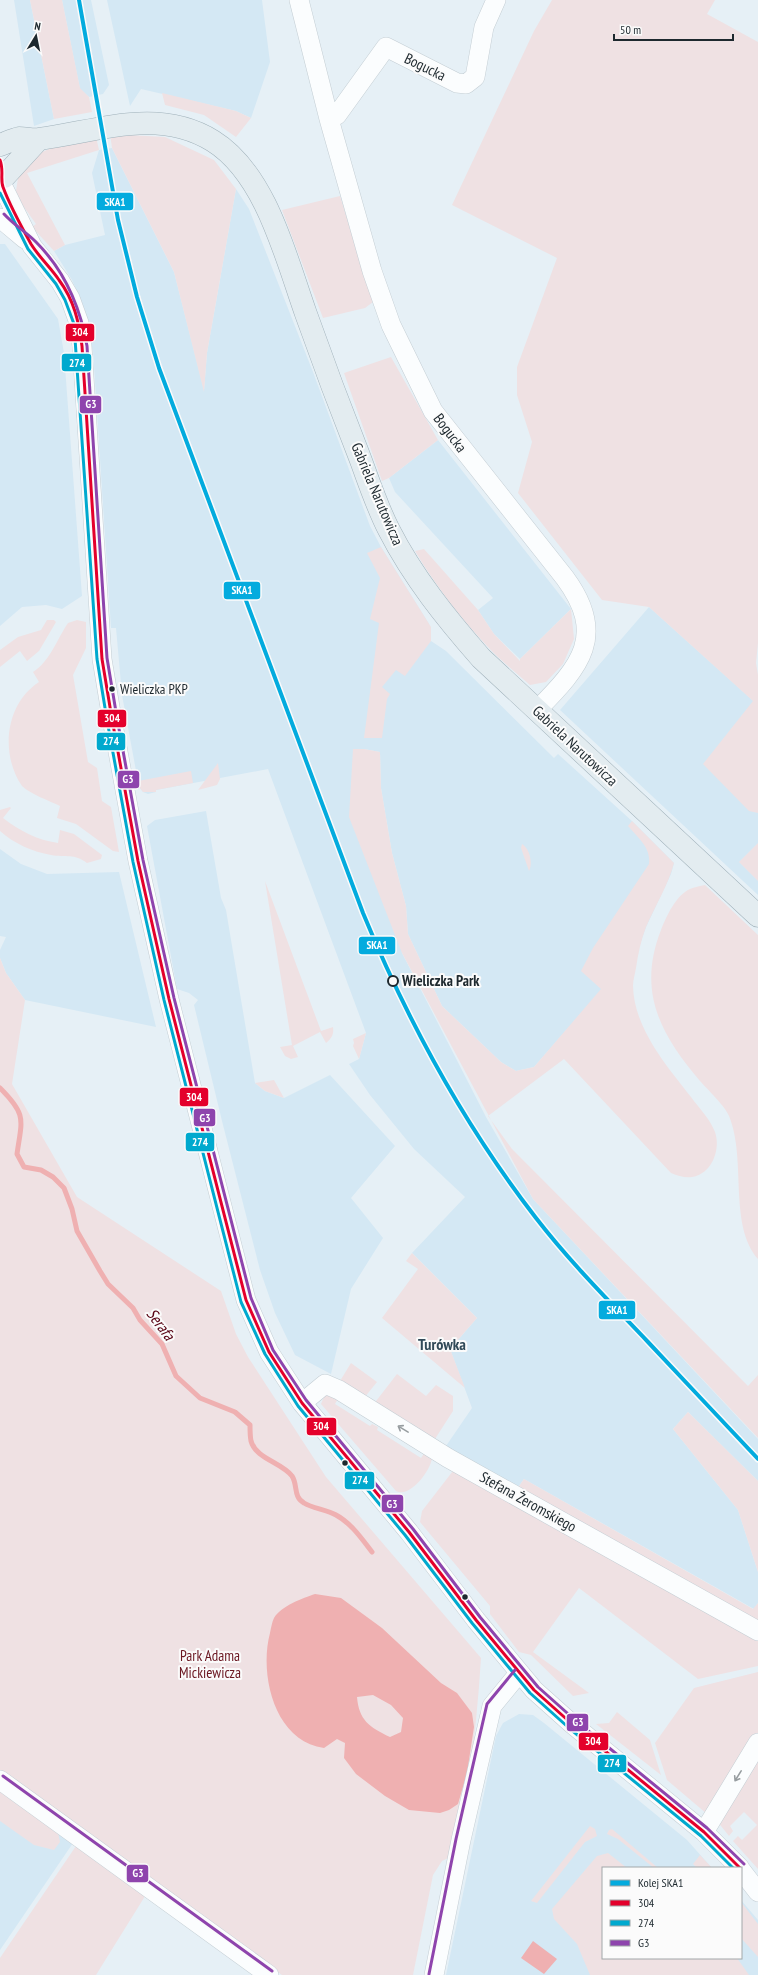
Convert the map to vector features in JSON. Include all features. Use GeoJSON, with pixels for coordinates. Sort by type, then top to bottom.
{"type":"FeatureCollection","features":[{"type":"Feature","properties":{"kind":"main road","name":"Gabriela Narutowicza"},"geometry":{"type":"LineString","coordinates":[[0,145],[18,138],[38,140],[118,124],[154,122],[186,128],[214,142],[236,160],[255,186],[273,224],[329,378],[388,529],[416,578],[454,628],[481,658],[758,916]]}},
{"type":"Feature","properties":{"kind":"main road"},"geometry":{"type":"LineString","coordinates":[[2,178],[38,140]]}},
{"type":"Feature","properties":{"kind":"street","name":"Bogucka"},"geometry":{"type":"LineString","coordinates":[[299,0],[329,118],[377,286],[391,325],[421,391],[432,411],[452,437],[565,578],[578,597],[584,610],[588,631],[585,645],[579,660],[571,673],[537,710]]}},
{"type":"Feature","properties":{"kind":"street","name":"Bogucka"},"geometry":{"type":"LineString","coordinates":[[329,118],[337,115],[386,47],[457,83],[466,84],[475,77],[484,27],[496,0]]}},
{"type":"Feature","properties":{"kind":"street"},"geometry":{"type":"LineString","coordinates":[[2,178],[32,246]]}},
{"type":"Feature","properties":{"kind":"street"},"geometry":{"type":"LineString","coordinates":[[0,218],[32,246],[66,290],[78,323],[82,346],[104,671],[138,860],[169,999],[246,1300],[269,1352],[302,1403],[409,1532],[519,1673],[550,1706],[708,1826],[739,1867]]}},
{"type":"Feature","properties":{"kind":"street","name":"Stefana Żeromskiego"},"geometry":{"type":"LineString","coordinates":[[302,1403],[325,1384],[338,1390],[436,1449],[448,1458],[758,1631]]}},
{"type":"Feature","properties":{"kind":"street"},"geometry":{"type":"LineString","coordinates":[[434,1975],[461,1840],[492,1706],[519,1673]]}},
{"type":"Feature","properties":{"kind":"street"},"geometry":{"type":"LineString","coordinates":[[708,1826],[758,1742]]}},
{"type":"Feature","properties":{"kind":"street"},"geometry":{"type":"LineString","coordinates":[[0,1780],[269,1975]]}},
{"type":"Feature","properties":{"kind":"street"},"geometry":{"type":"LineString","coordinates":[[742,1872],[758,1892]]}},
{"type":"Feature","properties":{"kind":"shaded area"},"geometry":{"type":"Polygon","coordinates":[[[14,0],[30,0],[54,119],[34,126],[14,0]]]}},
{"type":"Feature","properties":{"kind":"shaded area"},"geometry":{"type":"Polygon","coordinates":[[[62,0],[91,0],[109,85],[103,94],[89,97],[80,89],[62,0]]]}},
{"type":"Feature","properties":{"kind":"shaded area"},"geometry":{"type":"Polygon","coordinates":[[[107,0],[262,0],[270,62],[251,118],[236,111],[141,89],[130,106],[107,0]]]}},
{"type":"Feature","properties":{"kind":"shaded area"},"geometry":{"type":"Polygon","coordinates":[[[112,148],[174,272],[204,390],[207,353],[236,189],[249,209],[313,372],[370,526],[381,547],[429,624],[431,641],[446,651],[554,758],[558,754],[632,821],[674,863],[671,874],[646,927],[639,947],[534,1067],[516,1071],[501,1062],[442,1006],[408,934],[406,906],[392,853],[381,788],[380,752],[364,749],[402,953],[486,1117],[533,1199],[758,1439],[758,1481],[688,1412],[673,1429],[738,1510],[758,1572],[758,1603],[754,1609],[524,1479],[517,1489],[446,1446],[472,1408],[450,1349],[477,1318],[412,1253],[465,1197],[414,1149],[370,1095],[349,1064],[359,1059],[366,1033],[268,769],[156,790],[156,792],[148,794],[143,792],[139,787],[122,695],[116,628],[111,628],[93,351],[83,305],[72,280],[54,251],[65,245],[105,235],[92,173],[99,150],[112,148]]]}},
{"type":"Feature","properties":{"kind":"shaded area"},"geometry":{"type":"Polygon","coordinates":[[[0,244],[5,244],[58,319],[64,353],[82,596],[62,609],[46,605],[22,607],[0,626],[0,244]]]}},
{"type":"Feature","properties":{"kind":"shaded area"},"geometry":{"type":"Polygon","coordinates":[[[438,440],[571,609],[520,659],[494,634],[478,610],[493,598],[395,492],[389,478],[438,440]]]}},
{"type":"Feature","properties":{"kind":"shaded area"},"geometry":{"type":"Polygon","coordinates":[[[649,607],[758,705],[758,895],[560,710],[649,607]]]}},
{"type":"Feature","properties":{"kind":"shaded area"},"geometry":{"type":"Polygon","coordinates":[[[206,811],[221,898],[226,910],[255,1083],[265,1091],[284,1098],[330,1075],[395,1146],[351,1198],[383,1238],[351,1289],[331,1374],[295,1355],[275,1313],[260,1270],[222,1121],[194,1005],[198,1000],[189,993],[177,989],[147,826],[155,820],[206,811]]]}},
{"type":"Feature","properties":{"kind":"shaded area"},"geometry":{"type":"Polygon","coordinates":[[[0,849],[21,864],[47,874],[119,872],[156,1027],[25,1000],[6,973],[0,958],[0,950],[6,937],[0,936],[0,849]]]}},
{"type":"Feature","properties":{"kind":"shaded area"},"geometry":{"type":"Polygon","coordinates":[[[315,1594],[341,1598],[382,1628],[441,1683],[457,1693],[472,1713],[474,1727],[467,1773],[458,1804],[449,1810],[440,1813],[409,1810],[385,1796],[356,1774],[344,1758],[345,1743],[337,1739],[324,1748],[307,1743],[293,1733],[282,1719],[274,1703],[269,1686],[267,1649],[272,1625],[274,1618],[282,1610],[293,1603],[315,1594]],[[373,1695],[357,1697],[360,1712],[366,1722],[376,1730],[390,1737],[401,1732],[403,1718],[391,1705],[373,1695]]]}},
{"type":"Feature","properties":{"kind":"shaded area"},"geometry":{"type":"Polygon","coordinates":[[[519,1714],[533,1715],[687,1840],[711,1867],[602,1867],[602,1959],[742,1959],[742,1901],[758,1920],[758,1975],[446,1975],[496,1736],[503,1723],[519,1714]]]}},
{"type":"Feature","properties":{"kind":"shaded area"},"geometry":{"type":"Polygon","coordinates":[[[0,1792],[73,1843],[0,1950],[0,1792]]]}},
{"type":"Feature","properties":{"kind":"shaded area"},"geometry":{"type":"Polygon","coordinates":[[[533,1941],[557,1959],[544,1974],[521,1958],[533,1941]]]}},
{"type":"Feature","properties":{"kind":"green space"},"geometry":{"type":"Polygon","coordinates":[[[30,0],[62,0],[80,88],[89,97],[92,112],[54,119],[30,0]]]}},
{"type":"Feature","properties":{"kind":"green space"},"geometry":{"type":"Polygon","coordinates":[[[552,0],[715,0],[707,14],[758,42],[758,643],[756,663],[758,675],[758,813],[749,811],[703,764],[753,701],[649,607],[602,600],[518,493],[532,442],[517,395],[517,367],[557,258],[452,205],[534,31],[552,0]]]}},
{"type":"Feature","properties":{"kind":"green space"},"geometry":{"type":"Polygon","coordinates":[[[162,93],[236,111],[251,118],[236,137],[204,115],[165,105],[162,93]]]}},
{"type":"Feature","properties":{"kind":"green space"},"geometry":{"type":"Polygon","coordinates":[[[110,134],[165,137],[214,160],[236,189],[207,353],[204,392],[174,272],[112,148],[110,134]]]}},
{"type":"Feature","properties":{"kind":"green space"},"geometry":{"type":"Polygon","coordinates":[[[96,137],[99,150],[27,173],[65,245],[54,251],[32,227],[36,224],[21,203],[16,191],[18,178],[31,157],[58,145],[96,137]]]}},
{"type":"Feature","properties":{"kind":"green space"},"geometry":{"type":"Polygon","coordinates":[[[340,196],[373,302],[365,308],[323,318],[282,210],[340,196]]]}},
{"type":"Feature","properties":{"kind":"green space"},"geometry":{"type":"Polygon","coordinates":[[[391,357],[438,440],[389,478],[382,481],[344,373],[391,357]]]}},
{"type":"Feature","properties":{"kind":"green space"},"geometry":{"type":"Polygon","coordinates":[[[381,547],[431,627],[431,641],[405,676],[396,670],[382,687],[390,694],[387,699],[382,738],[364,738],[379,623],[370,619],[380,578],[367,553],[381,547]]]}},
{"type":"Feature","properties":{"kind":"green space"},"geometry":{"type":"Polygon","coordinates":[[[424,549],[478,610],[494,634],[520,661],[520,659],[571,609],[574,639],[563,664],[546,682],[530,685],[487,646],[448,600],[415,551],[424,549]]]}},
{"type":"Feature","properties":{"kind":"green space"},"geometry":{"type":"Polygon","coordinates":[[[47,620],[54,620],[56,622],[39,651],[27,661],[20,651],[0,667],[0,650],[18,637],[41,630],[47,620]]]}},
{"type":"Feature","properties":{"kind":"green space"},"geometry":{"type":"Polygon","coordinates":[[[77,620],[86,622],[86,648],[73,675],[88,762],[97,768],[102,801],[111,807],[119,852],[113,851],[76,824],[57,818],[60,806],[35,795],[22,786],[15,773],[11,759],[9,745],[13,716],[19,703],[28,691],[39,682],[33,672],[44,663],[68,623],[77,620]]]}},
{"type":"Feature","properties":{"kind":"green space"},"geometry":{"type":"Polygon","coordinates":[[[353,749],[364,749],[380,752],[381,788],[392,853],[406,906],[408,934],[442,1006],[501,1062],[516,1071],[534,1067],[601,989],[581,971],[593,948],[649,864],[646,848],[628,826],[632,821],[674,863],[665,888],[644,932],[633,986],[639,1017],[645,1031],[662,1059],[707,1118],[715,1132],[717,1139],[716,1153],[710,1166],[705,1171],[692,1177],[671,1173],[564,1059],[489,1116],[402,953],[349,817],[353,749]]]}},
{"type":"Feature","properties":{"kind":"green space"},"geometry":{"type":"Polygon","coordinates":[[[218,763],[220,779],[217,785],[198,790],[218,763]]]}},
{"type":"Feature","properties":{"kind":"green space"},"geometry":{"type":"Polygon","coordinates":[[[191,771],[193,783],[156,790],[156,792],[143,792],[139,787],[138,781],[191,771]]]}},
{"type":"Feature","properties":{"kind":"green space"},"geometry":{"type":"Polygon","coordinates":[[[11,808],[3,818],[22,831],[43,840],[58,843],[60,830],[74,834],[102,855],[101,859],[87,863],[74,857],[56,856],[37,852],[17,843],[0,831],[0,810],[11,808]]]}},
{"type":"Feature","properties":{"kind":"green space"},"geometry":{"type":"Polygon","coordinates":[[[758,843],[758,881],[739,862],[758,843]]]}},
{"type":"Feature","properties":{"kind":"green space"},"geometry":{"type":"Polygon","coordinates":[[[522,844],[527,849],[530,856],[531,864],[529,871],[521,848],[522,844]]]}},
{"type":"Feature","properties":{"kind":"green space"},"geometry":{"type":"Polygon","coordinates":[[[265,881],[321,1031],[333,1027],[332,1036],[326,1043],[320,1032],[293,1046],[298,1057],[291,1059],[285,1056],[280,1047],[292,1045],[265,881]]]}},
{"type":"Feature","properties":{"kind":"green space"},"geometry":{"type":"Polygon","coordinates":[[[705,885],[758,935],[758,1259],[749,1245],[743,1228],[740,1210],[737,1152],[729,1116],[716,1098],[686,1064],[674,1046],[656,1011],[652,992],[651,973],[654,952],[666,919],[680,896],[690,889],[705,885]]]}},
{"type":"Feature","properties":{"kind":"green space","name":"Park Adama Mickiewicza"},"geometry":{"type":"Polygon","coordinates":[[[0,958],[6,973],[25,1000],[12,1084],[77,1197],[221,1291],[236,1334],[248,1357],[326,1477],[481,1658],[472,1757],[455,1855],[442,1861],[433,1875],[413,1975],[282,1975],[0,1772],[0,958]]]}},
{"type":"Feature","properties":{"kind":"green space"},"geometry":{"type":"Polygon","coordinates":[[[366,1033],[359,1059],[353,1046],[353,1039],[366,1033]]]}},
{"type":"Feature","properties":{"kind":"green space"},"geometry":{"type":"Polygon","coordinates":[[[274,1080],[284,1098],[265,1091],[255,1083],[274,1080]]]}},
{"type":"Feature","properties":{"kind":"green space"},"geometry":{"type":"Polygon","coordinates":[[[491,1120],[512,1149],[748,1386],[758,1375],[758,1438],[533,1199],[491,1120]]]}},
{"type":"Feature","properties":{"kind":"green space"},"geometry":{"type":"Polygon","coordinates":[[[412,1253],[477,1318],[450,1349],[465,1388],[382,1318],[418,1269],[406,1261],[412,1253]]]}},
{"type":"Feature","properties":{"kind":"green space"},"geometry":{"type":"Polygon","coordinates":[[[351,1363],[377,1382],[364,1398],[340,1381],[351,1363]]]}},
{"type":"Feature","properties":{"kind":"green space"},"geometry":{"type":"Polygon","coordinates":[[[397,1374],[426,1396],[436,1385],[453,1396],[453,1411],[433,1442],[373,1405],[397,1374]]]}},
{"type":"Feature","properties":{"kind":"green space"},"geometry":{"type":"Polygon","coordinates":[[[327,1395],[340,1395],[335,1404],[370,1426],[372,1424],[378,1427],[377,1430],[421,1458],[427,1449],[432,1456],[431,1461],[429,1468],[420,1481],[408,1491],[396,1491],[321,1404],[324,1397],[327,1395]]]}},
{"type":"Feature","properties":{"kind":"green space"},"geometry":{"type":"Polygon","coordinates":[[[688,1412],[758,1481],[758,1572],[738,1510],[673,1429],[688,1412]]]}},
{"type":"Feature","properties":{"kind":"green space"},"geometry":{"type":"Polygon","coordinates":[[[456,1467],[758,1636],[758,1666],[698,1679],[579,1588],[533,1652],[589,1693],[573,1696],[531,1655],[519,1652],[490,1614],[490,1606],[420,1522],[422,1511],[456,1467]]]}},
{"type":"Feature","properties":{"kind":"green space"},"geometry":{"type":"Polygon","coordinates":[[[524,1479],[753,1609],[758,1603],[758,1623],[517,1489],[524,1479]]]}},
{"type":"Feature","properties":{"kind":"green space"},"geometry":{"type":"Polygon","coordinates":[[[758,1672],[758,1733],[742,1762],[707,1814],[667,1780],[655,1743],[694,1688],[758,1672]]]}},
{"type":"Feature","properties":{"kind":"green space"},"geometry":{"type":"Polygon","coordinates":[[[617,1712],[650,1740],[661,1775],[596,1724],[609,1723],[617,1712]]]}},
{"type":"Feature","properties":{"kind":"green space"},"geometry":{"type":"Polygon","coordinates":[[[758,1754],[758,1869],[733,1841],[738,1836],[742,1840],[757,1825],[744,1812],[730,1826],[733,1831],[729,1836],[717,1821],[758,1754]]]}},
{"type":"Feature","properties":{"kind":"green space"},"geometry":{"type":"Polygon","coordinates":[[[0,1789],[58,1832],[60,1842],[54,1850],[34,1845],[0,1821],[0,1789]]]}},
{"type":"Feature","properties":{"kind":"green space"},"geometry":{"type":"Polygon","coordinates":[[[590,1826],[595,1829],[597,1836],[585,1842],[537,1903],[531,1901],[590,1826]]]}},
{"type":"Feature","properties":{"kind":"green space"},"geometry":{"type":"Polygon","coordinates":[[[612,1829],[657,1867],[653,1867],[618,1839],[607,1834],[609,1830],[612,1829]]]}},
{"type":"Feature","properties":{"kind":"green space"},"geometry":{"type":"Polygon","coordinates":[[[76,1846],[147,1893],[96,1975],[0,1975],[0,1958],[76,1846]]]}},
{"type":"Feature","properties":{"kind":"green space"},"geometry":{"type":"Polygon","coordinates":[[[608,1853],[626,1867],[602,1867],[602,1959],[738,1959],[749,1975],[590,1975],[577,1944],[554,1919],[552,1909],[597,1856],[608,1853]]]}},
{"type":"Feature","properties":{"kind":"green space"},"geometry":{"type":"Polygon","coordinates":[[[700,1855],[711,1867],[696,1867],[693,1864],[700,1855]]]}},
{"type":"Feature","properties":{"kind":"green space"},"geometry":{"type":"Polygon","coordinates":[[[742,1903],[758,1924],[758,1957],[742,1939],[742,1903]]]}},
{"type":"Feature","properties":{"kind":"waterway","name":"Serafa"},"geometry":{"type":"LineString","coordinates":[[0,1088],[9,1097],[19,1112],[21,1125],[17,1154],[24,1167],[41,1170],[53,1177],[64,1188],[72,1209],[77,1231],[100,1271],[108,1284],[133,1308],[140,1320],[162,1344],[176,1376],[200,1398],[235,1412],[250,1425],[251,1441],[254,1447],[263,1456],[282,1467],[292,1476],[298,1498],[307,1505],[332,1513],[347,1522],[372,1552]]}},
{"type":"Feature","properties":{"kind":"rail line","name":"SKA1"},"geometry":{"type":"LineString","coordinates":[[79,0],[118,220],[137,297],[159,368],[363,913],[380,954],[439,1072],[485,1146],[536,1218],[590,1282],[758,1459]]}},
{"type":"Feature","properties":{"kind":"transit line","name":"304"},"geometry":{"type":"LineString","coordinates":[[0,160],[2,167],[2,184],[12,209],[31,244],[56,276],[68,295],[72,303],[79,328],[82,346],[102,659],[112,719],[138,861],[169,999],[246,1300],[269,1352],[302,1403],[409,1532],[476,1620],[534,1690],[572,1724],[704,1832],[739,1867]]}},
{"type":"Feature","properties":{"kind":"transit line","name":"274"},"geometry":{"type":"LineString","coordinates":[[0,193],[28,249],[56,284],[65,300],[74,324],[97,659],[107,720],[133,862],[164,1000],[241,1302],[265,1354],[298,1406],[405,1535],[472,1623],[530,1693],[569,1728],[701,1836],[732,1867]]}},
{"type":"Feature","properties":{"kind":"transit line","name":"G3"},"geometry":{"type":"LineString","coordinates":[[4,214],[36,242],[55,265],[70,290],[84,331],[87,346],[107,658],[143,860],[174,998],[251,1298],[273,1350],[306,1400],[413,1529],[480,1617],[538,1687],[575,1720],[707,1828],[744,1864]]}},
{"type":"Feature","properties":{"kind":"transit line","name":"G3"},"geometry":{"type":"LineString","coordinates":[[429,1974],[456,1839],[487,1704],[515,1670]]}},
{"type":"Feature","properties":{"kind":"transit line","name":"G3"},"geometry":{"type":"LineString","coordinates":[[3,1776],[272,1971]]}},
{"type":"Feature","properties":{"kind":"place","name":"Wieliczka PKP"},"geometry":{"type":"Point","coordinates":[112,689]}},
{"type":"Feature","properties":{"kind":"place","name":"Wieliczka Park"},"geometry":{"type":"Point","coordinates":[393,981]}},
{"type":"Feature","properties":{"kind":"district","name":"Turówka"},"geometry":{"type":"Point","coordinates":[442,1344]}}]}
